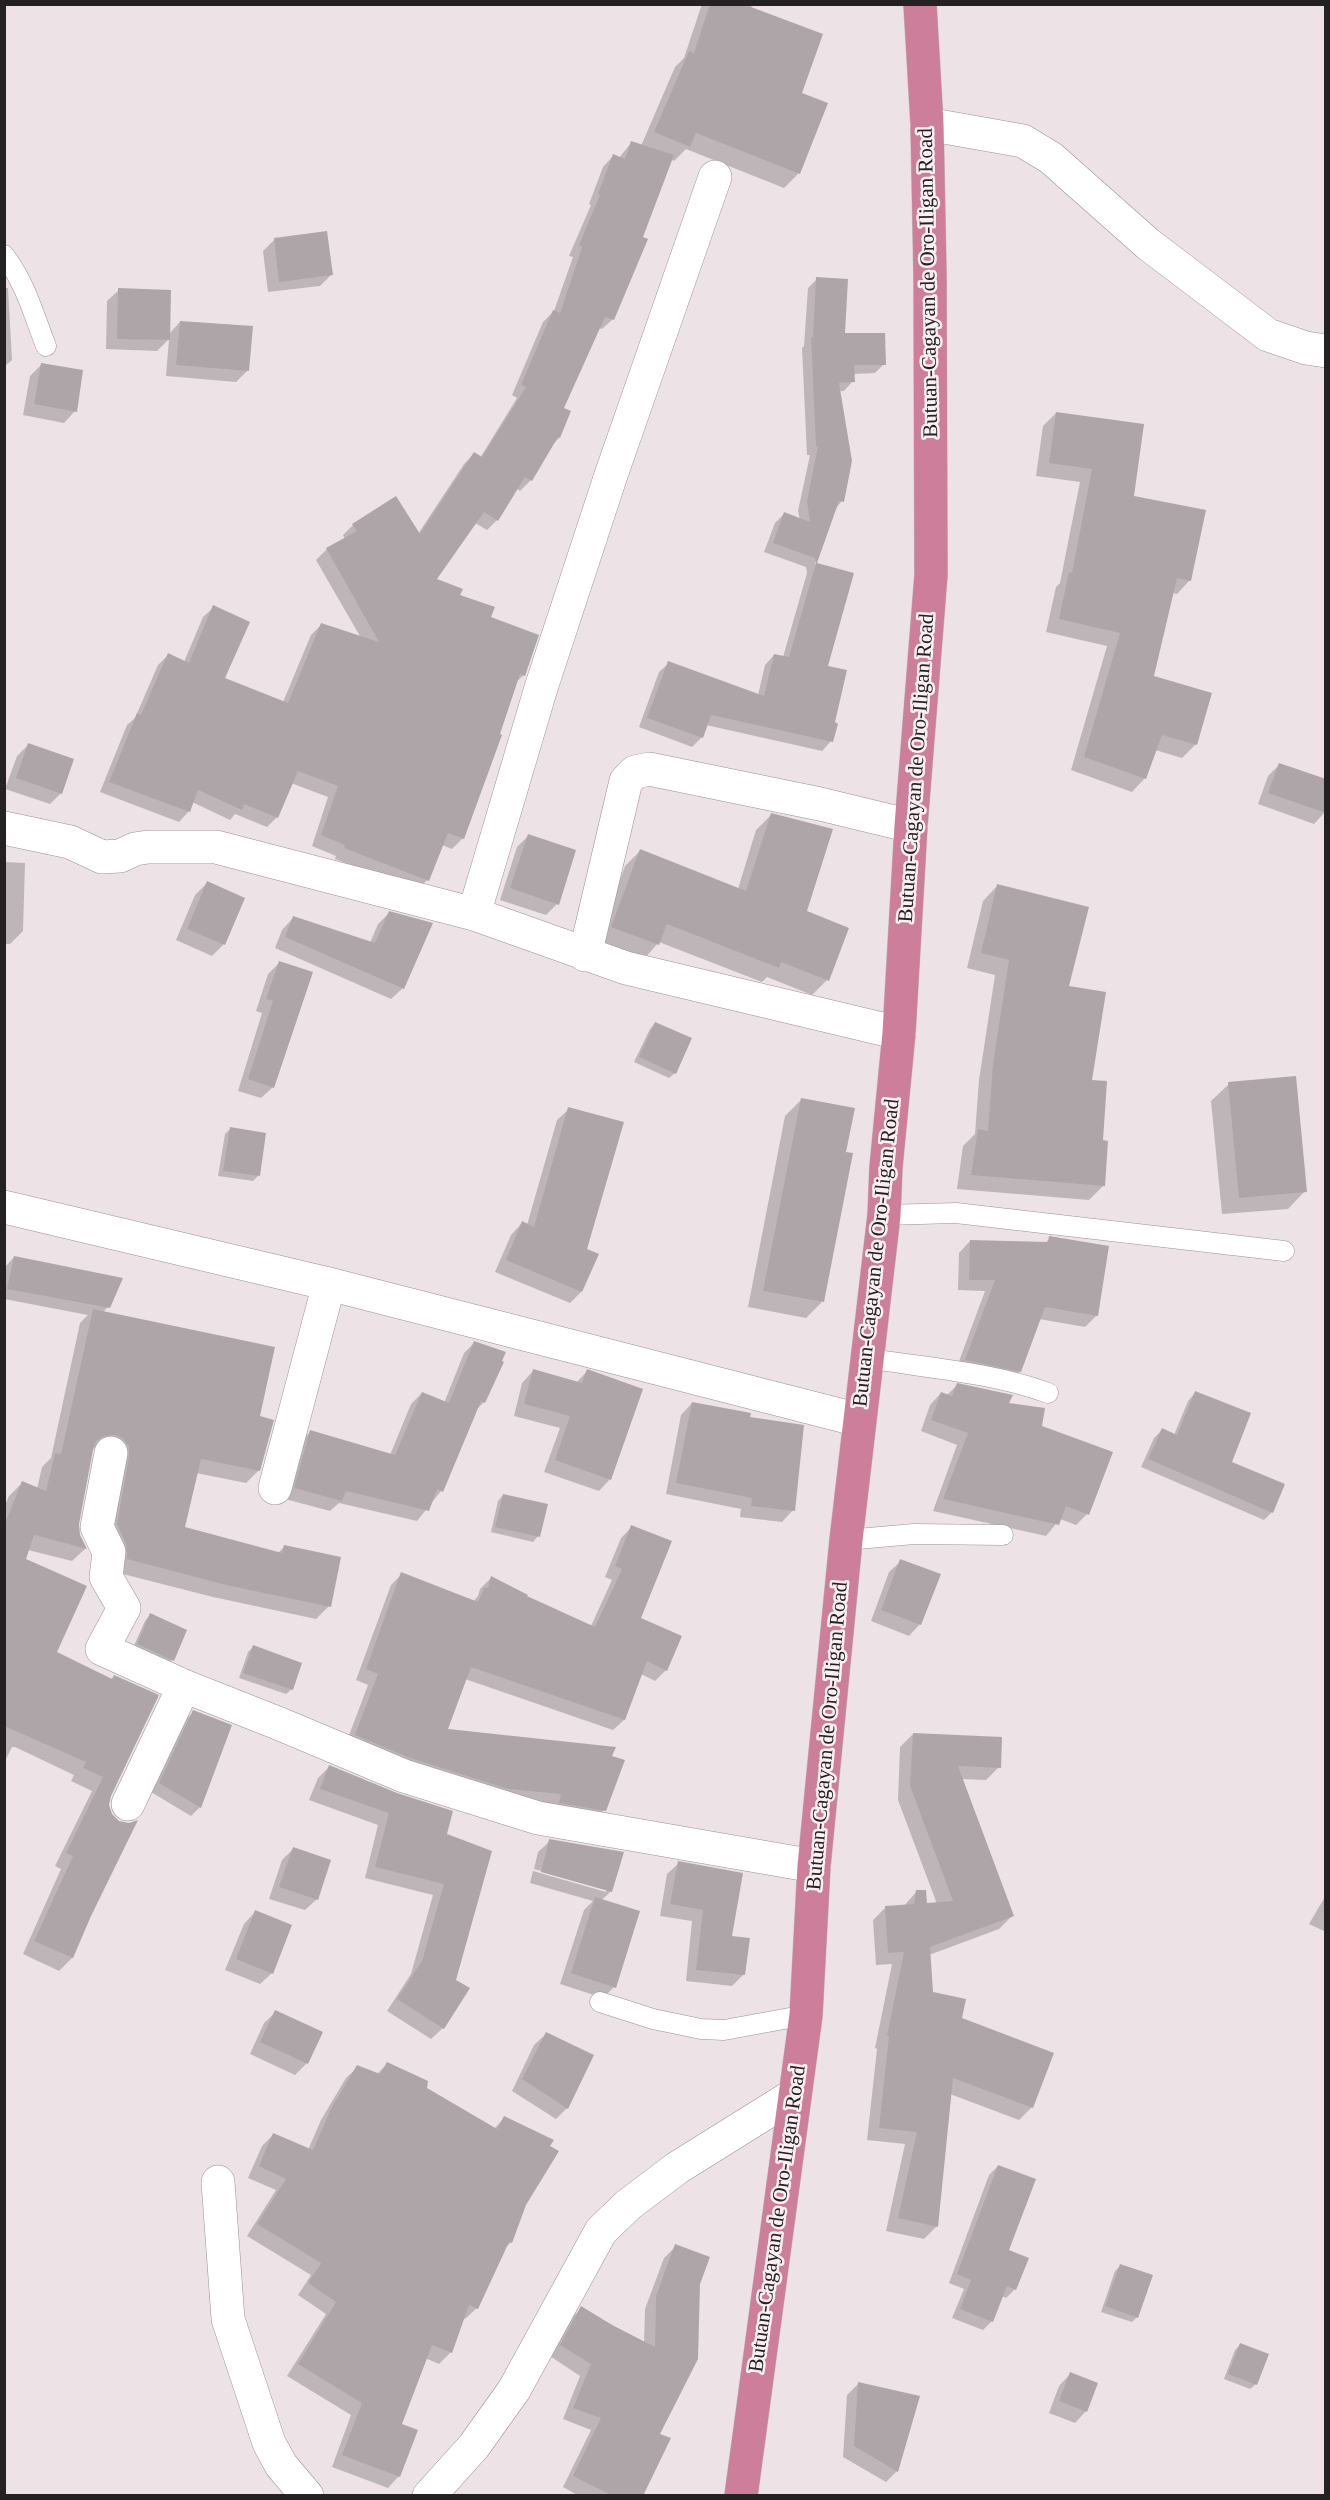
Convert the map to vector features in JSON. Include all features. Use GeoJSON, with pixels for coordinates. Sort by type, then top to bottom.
{"type":"FeatureCollection","features":[{"type":"Feature","properties":{"kind":"highway","name":"Butuan-Cagayan de Oro-Iligan Road"},"geometry":{"type":"LineString","coordinates":[[741,2496],[806,2015],[814,1866],[846,1540],[884,1215],[886,1167],[899,1034],[911,826],[931,575],[930,275],[927,124],[920,4]]}},
{"type":"Feature","properties":{"kind":"street"},"geometry":{"type":"LineString","coordinates":[[927,124],[1023,141],[1051,158],[1148,244],[1268,335],[1306,348],[1326,351]]}},
{"type":"Feature","properties":{"kind":"street"},"geometry":{"type":"LineString","coordinates":[[474,914],[541,688],[611,475],[715,177]]}},
{"type":"Feature","properties":{"kind":"street"},"geometry":{"type":"LineString","coordinates":[[585,955],[626,781],[635,772],[649,770],[672,774],[820,804],[911,826]]}},
{"type":"Feature","properties":{"kind":"street"},"geometry":{"type":"LineString","coordinates":[[4,828],[70,842],[102,857],[120,856],[135,849],[148,847],[216,847],[474,914],[626,968],[899,1034]]}},
{"type":"Feature","properties":{"kind":"street"},"geometry":{"type":"LineString","coordinates":[[4,1207],[329,1284],[859,1420]]}},
{"type":"Feature","properties":{"kind":"street"},"geometry":{"type":"LineString","coordinates":[[275,1488],[329,1284]]}},
{"type":"Feature","properties":{"kind":"street"},"geometry":{"type":"LineString","coordinates":[[111,1453],[97,1527],[109,1552],[106,1577],[124,1608],[102,1649],[184,1686],[404,1776],[538,1818],[814,1866]]}},
{"type":"Feature","properties":{"kind":"street"},"geometry":{"type":"LineString","coordinates":[[128,1804],[184,1686]]}},
{"type":"Feature","properties":{"kind":"street"},"geometry":{"type":"LineString","coordinates":[[429,2496],[474,2446],[514,2391],[601,2231],[628,2205],[677,2168],[794,2095]]}},
{"type":"Feature","properties":{"kind":"street"},"geometry":{"type":"LineString","coordinates":[[218,2182],[228,2319],[269,2443],[281,2465],[307,2496]]}},
{"type":"Feature","properties":{"kind":"lane"},"geometry":{"type":"LineString","coordinates":[[4,255],[16,270],[32,302],[46,346]]}},
{"type":"Feature","properties":{"kind":"lane"},"geometry":{"type":"LineString","coordinates":[[884,1215],[956,1213],[1284,1251]]}},
{"type":"Feature","properties":{"kind":"lane"},"geometry":{"type":"LineString","coordinates":[[866,1358],[1001,1380],[1026,1385],[1048,1393]]}},
{"type":"Feature","properties":{"kind":"lane"},"geometry":{"type":"LineString","coordinates":[[846,1540],[914,1534],[1003,1535]]}},
{"type":"Feature","properties":{"kind":"lane"},"geometry":{"type":"LineString","coordinates":[[600,2002],[653,2019],[701,2029],[724,2030],[806,2015]]}},
{"type":"Feature","properties":{"kind":"building"},"geometry":{"type":"Polygon","coordinates":[[[710,4],[743,4],[823,34],[802,93],[828,103],[800,174],[696,133],[690,147],[654,132],[689,51],[694,53],[710,4]]]}},
{"type":"Feature","properties":{"kind":"building"},"geometry":{"type":"Polygon","coordinates":[[[631,141],[674,155],[643,237],[648,239],[614,320],[605,317],[564,408],[571,411],[560,438],[558,437],[532,481],[525,477],[498,521],[484,512],[437,579],[463,589],[460,595],[495,607],[491,617],[539,635],[525,676],[520,674],[500,734],[502,735],[464,839],[448,833],[429,881],[344,848],[345,845],[321,835],[338,786],[298,771],[278,818],[244,804],[242,810],[198,790],[190,812],[109,782],[137,713],[141,715],[168,653],[189,663],[213,605],[250,622],[225,678],[288,703],[321,623],[379,642],[326,548],[357,531],[352,524],[396,496],[420,534],[474,452],[482,457],[526,387],[521,385],[553,310],[560,313],[582,247],[579,245],[600,195],[598,194],[613,154],[625,159],[631,141]]]}},
{"type":"Feature","properties":{"kind":"building"},"geometry":{"type":"Polygon","coordinates":[[[327,231],[333,275],[279,282],[274,238],[327,231]]]}},
{"type":"Feature","properties":{"kind":"building"},"geometry":{"type":"Polygon","coordinates":[[[816,277],[848,279],[845,333],[885,333],[886,365],[854,365],[855,382],[839,383],[852,461],[844,502],[839,501],[817,563],[854,573],[828,666],[847,670],[835,722],[838,724],[833,742],[711,715],[703,738],[647,718],[668,661],[764,696],[774,654],[789,657],[816,563],[815,558],[773,543],[784,512],[810,522],[807,501],[818,446],[816,447],[811,337],[813,337],[816,277]]]}},
{"type":"Feature","properties":{"kind":"building"},"geometry":{"type":"Polygon","coordinates":[[[118,288],[171,290],[170,340],[117,339],[118,288]]]}},
{"type":"Feature","properties":{"kind":"building"},"geometry":{"type":"Polygon","coordinates":[[[180,321],[253,326],[249,371],[176,365],[180,321]]]}},
{"type":"Feature","properties":{"kind":"building"},"geometry":{"type":"Polygon","coordinates":[[[41,363],[83,370],[77,412],[34,404],[41,363]]]}},
{"type":"Feature","properties":{"kind":"building"},"geometry":{"type":"Polygon","coordinates":[[[1056,412],[1144,424],[1134,496],[1206,510],[1191,581],[1177,578],[1154,676],[1212,693],[1197,745],[1162,735],[1146,779],[1084,757],[1120,633],[1059,619],[1069,572],[1072,573],[1092,469],[1049,463],[1056,412]]]}},
{"type":"Feature","properties":{"kind":"building"},"geometry":{"type":"Polygon","coordinates":[[[28,743],[74,759],[62,794],[16,778],[28,743]]]}},
{"type":"Feature","properties":{"kind":"building"},"geometry":{"type":"Polygon","coordinates":[[[1279,763],[1326,779],[1326,813],[1268,793],[1279,763]]]}},
{"type":"Feature","properties":{"kind":"building"},"geometry":{"type":"Polygon","coordinates":[[[771,813],[833,829],[807,911],[849,928],[829,981],[781,962],[779,968],[667,924],[659,945],[611,927],[640,849],[746,891],[771,813]]]}},
{"type":"Feature","properties":{"kind":"building"},"geometry":{"type":"Polygon","coordinates":[[[528,834],[576,850],[559,905],[510,888],[528,834]]]}},
{"type":"Feature","properties":{"kind":"building"},"geometry":{"type":"Polygon","coordinates":[[[207,881],[245,898],[225,945],[187,929],[207,881]]]}},
{"type":"Feature","properties":{"kind":"building"},"geometry":{"type":"Polygon","coordinates":[[[997,884],[1089,907],[1069,986],[1106,992],[1092,1080],[1107,1081],[1103,1140],[1108,1141],[1105,1186],[971,1175],[978,1129],[988,1131],[993,1064],[1009,960],[981,953],[997,884]]]}},
{"type":"Feature","properties":{"kind":"building"},"geometry":{"type":"Polygon","coordinates":[[[389,911],[433,923],[404,989],[285,937],[293,916],[375,943],[389,911]]]}},
{"type":"Feature","properties":{"kind":"building"},"geometry":{"type":"Polygon","coordinates":[[[279,961],[313,972],[274,1088],[248,1079],[273,1001],[266,999],[279,961]]]}},
{"type":"Feature","properties":{"kind":"building"},"geometry":{"type":"Polygon","coordinates":[[[655,1022],[692,1038],[676,1074],[639,1057],[655,1022]]]}},
{"type":"Feature","properties":{"kind":"building"},"geometry":{"type":"Polygon","coordinates":[[[1296,1076],[1307,1192],[1239,1198],[1228,1082],[1296,1076]]]}},
{"type":"Feature","properties":{"kind":"building"},"geometry":{"type":"Polygon","coordinates":[[[801,1098],[855,1108],[846,1152],[853,1153],[824,1302],[763,1291],[801,1098]]]}},
{"type":"Feature","properties":{"kind":"building"},"geometry":{"type":"Polygon","coordinates":[[[568,1107],[624,1122],[587,1249],[599,1254],[582,1292],[506,1260],[522,1221],[534,1227],[568,1107]]]}},
{"type":"Feature","properties":{"kind":"building"},"geometry":{"type":"Polygon","coordinates":[[[230,1127],[266,1133],[260,1176],[223,1171],[230,1127]]]}},
{"type":"Feature","properties":{"kind":"building"},"geometry":{"type":"Polygon","coordinates":[[[1049,1236],[1109,1246],[1098,1316],[1045,1307],[1021,1372],[965,1360],[995,1280],[969,1280],[970,1240],[1048,1242],[1049,1236]]]}},
{"type":"Feature","properties":{"kind":"building"},"geometry":{"type":"Polygon","coordinates":[[[14,1256],[123,1278],[110,1308],[7,1289],[14,1256]]]}},
{"type":"Feature","properties":{"kind":"building"},"geometry":{"type":"Polygon","coordinates":[[[93,1309],[275,1347],[260,1416],[274,1420],[260,1471],[201,1459],[185,1527],[282,1553],[284,1545],[341,1557],[331,1607],[226,1585],[127,1559],[126,1544],[117,1524],[129,1447],[123,1438],[114,1435],[104,1436],[96,1441],[79,1524],[80,1535],[87,1549],[34,1535],[26,1559],[87,1586],[57,1652],[112,1679],[114,1675],[159,1695],[111,1796],[109,1805],[112,1814],[119,1821],[129,1823],[138,1820],[73,1958],[34,1941],[73,1856],[66,1853],[103,1777],[83,1768],[86,1762],[4,1726],[4,1526],[22,1481],[46,1491],[55,1453],[61,1454],[93,1309]]]}},
{"type":"Feature","properties":{"kind":"building"},"geometry":{"type":"Polygon","coordinates":[[[474,1341],[506,1352],[502,1361],[504,1362],[485,1403],[481,1401],[443,1492],[437,1489],[429,1511],[346,1491],[342,1501],[294,1488],[310,1430],[395,1455],[422,1392],[449,1403],[474,1341]]]}},
{"type":"Feature","properties":{"kind":"building"},"geometry":{"type":"Polygon","coordinates":[[[533,1369],[582,1383],[587,1369],[643,1389],[611,1480],[555,1460],[570,1416],[524,1404],[533,1369]]]}},
{"type":"Feature","properties":{"kind":"building"},"geometry":{"type":"Polygon","coordinates":[[[957,1383],[1013,1395],[1009,1403],[1045,1408],[1042,1426],[1113,1452],[1089,1515],[1066,1506],[1059,1525],[943,1499],[968,1433],[931,1420],[941,1392],[952,1396],[957,1383]]]}},
{"type":"Feature","properties":{"kind":"building"},"geometry":{"type":"Polygon","coordinates":[[[1195,1391],[1251,1413],[1232,1462],[1285,1484],[1273,1513],[1148,1459],[1162,1428],[1177,1435],[1195,1391]]]}},
{"type":"Feature","properties":{"kind":"building"},"geometry":{"type":"Polygon","coordinates":[[[692,1402],[751,1413],[750,1417],[804,1425],[795,1511],[751,1506],[752,1498],[676,1483],[692,1402]]]}},
{"type":"Feature","properties":{"kind":"building"},"geometry":{"type":"Polygon","coordinates":[[[503,1494],[548,1504],[540,1537],[495,1527],[503,1494]]]}},
{"type":"Feature","properties":{"kind":"building"},"geometry":{"type":"Polygon","coordinates":[[[631,1525],[672,1541],[641,1618],[682,1636],[667,1671],[647,1661],[625,1720],[471,1667],[448,1729],[616,1747],[612,1756],[625,1760],[606,1811],[559,1803],[561,1794],[508,1789],[410,1758],[355,1735],[378,1674],[366,1669],[401,1572],[478,1602],[484,1588],[488,1588],[491,1576],[527,1596],[595,1627],[622,1569],[615,1566],[631,1525]]]}},
{"type":"Feature","properties":{"kind":"building"},"geometry":{"type":"Polygon","coordinates":[[[900,1559],[941,1574],[921,1625],[881,1610],[900,1559]]]}},
{"type":"Feature","properties":{"kind":"building"},"geometry":{"type":"Polygon","coordinates":[[[150,1613],[187,1630],[174,1661],[137,1644],[150,1613]]]}},
{"type":"Feature","properties":{"kind":"building"},"geometry":{"type":"Polygon","coordinates":[[[253,1645],[302,1663],[293,1690],[243,1673],[253,1645]]]}},
{"type":"Feature","properties":{"kind":"building"},"geometry":{"type":"Polygon","coordinates":[[[193,1710],[232,1725],[201,1808],[159,1783],[193,1710]]]}},
{"type":"Feature","properties":{"kind":"building"},"geometry":{"type":"Polygon","coordinates":[[[913,1733],[1002,1737],[1001,1768],[958,1766],[1014,1916],[930,1947],[933,1992],[966,1999],[962,2018],[1054,2053],[1033,2108],[953,2078],[938,2227],[898,2218],[917,2132],[879,2128],[889,2036],[887,2036],[904,1952],[888,1953],[885,1906],[914,1904],[916,1890],[926,1890],[927,1903],[953,1901],[910,1786],[913,1733]]]}},
{"type":"Feature","properties":{"kind":"building"},"geometry":{"type":"Polygon","coordinates":[[[329,1765],[397,1793],[453,1811],[447,1834],[492,1851],[456,1980],[470,1988],[444,2029],[397,1999],[422,1961],[444,1884],[375,1867],[389,1813],[320,1789],[329,1765]]]}},
{"type":"Feature","properties":{"kind":"building"},"geometry":{"type":"Polygon","coordinates":[[[549,1839],[624,1852],[612,1892],[541,1872],[549,1839]]]}},
{"type":"Feature","properties":{"kind":"building"},"geometry":{"type":"Polygon","coordinates":[[[293,1847],[331,1860],[318,1900],[279,1887],[293,1847]]]}},
{"type":"Feature","properties":{"kind":"building"},"geometry":{"type":"Polygon","coordinates":[[[678,1861],[743,1873],[732,1936],[750,1938],[745,1975],[696,1970],[703,1910],[670,1904],[678,1861]]]}},
{"type":"Feature","properties":{"kind":"building"},"geometry":{"type":"Polygon","coordinates":[[[595,1897],[640,1911],[616,1988],[571,1973],[595,1897]]]}},
{"type":"Feature","properties":{"kind":"building"},"geometry":{"type":"Polygon","coordinates":[[[255,1910],[292,1925],[273,1974],[236,1959],[255,1910]]]}},
{"type":"Feature","properties":{"kind":"building"},"geometry":{"type":"Polygon","coordinates":[[[275,2010],[323,2032],[308,2064],[260,2042],[275,2010]]]}},
{"type":"Feature","properties":{"kind":"building"},"geometry":{"type":"Polygon","coordinates":[[[546,2032],[594,2055],[568,2109],[522,2079],[546,2032]]]}},
{"type":"Feature","properties":{"kind":"building"},"geometry":{"type":"Polygon","coordinates":[[[387,2062],[428,2081],[427,2088],[497,2129],[504,2116],[554,2140],[550,2146],[559,2151],[526,2205],[512,2243],[509,2242],[478,2309],[469,2305],[452,2353],[432,2345],[402,2424],[418,2430],[400,2477],[342,2455],[362,2403],[298,2364],[336,2302],[308,2283],[321,2263],[257,2224],[286,2179],[259,2166],[273,2133],[313,2150],[332,2107],[357,2065],[380,2074],[387,2062]]]}},
{"type":"Feature","properties":{"kind":"building"},"geometry":{"type":"Polygon","coordinates":[[[998,2165],[1036,2179],[1009,2250],[1029,2258],[1016,2290],[1007,2286],[993,2322],[960,2309],[971,2280],[957,2274],[998,2165]]]}},
{"type":"Feature","properties":{"kind":"building"},"geometry":{"type":"Polygon","coordinates":[[[675,2244],[710,2257],[700,2284],[698,2359],[660,2434],[671,2438],[643,2496],[613,2496],[573,2476],[601,2418],[573,2408],[591,2364],[560,2345],[581,2306],[655,2347],[656,2296],[675,2244]]]}},
{"type":"Feature","properties":{"kind":"building"},"geometry":{"type":"Polygon","coordinates":[[[1120,2264],[1153,2275],[1138,2318],[1105,2306],[1120,2264]]]}},
{"type":"Feature","properties":{"kind":"building"},"geometry":{"type":"Polygon","coordinates":[[[1240,2343],[1269,2354],[1257,2385],[1228,2374],[1240,2343]]]}},
{"type":"Feature","properties":{"kind":"building"},"geometry":{"type":"Polygon","coordinates":[[[1070,2372],[1098,2383],[1087,2412],[1059,2401],[1070,2372]]]}},
{"type":"Feature","properties":{"kind":"building"},"geometry":{"type":"Polygon","coordinates":[[[858,2382],[920,2396],[898,2472],[854,2446],[858,2382]]]}}]}
